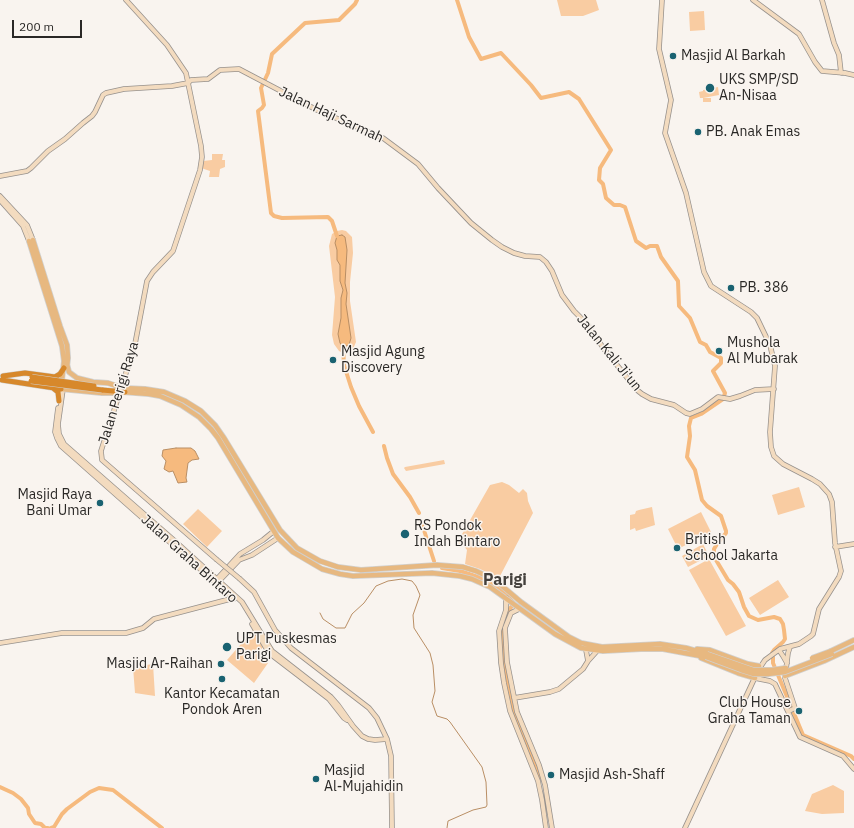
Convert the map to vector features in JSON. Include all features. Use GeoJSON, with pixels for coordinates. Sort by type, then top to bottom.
{"type":"FeatureCollection","features":[{"type":"Feature","properties":{"kind":"highway"},"geometry":{"type":"LineString","coordinates":[[1,378],[25,373],[55,377],[60,374],[65,366]]}},
{"type":"Feature","properties":{"kind":"highway"},"geometry":{"type":"LineString","coordinates":[[1,378],[32,379],[124,390]]}},
{"type":"Feature","properties":{"kind":"highway"},"geometry":{"type":"LineString","coordinates":[[1,378],[62,389]]}},
{"type":"Feature","properties":{"kind":"highway"},"geometry":{"type":"LineString","coordinates":[[52,387],[58,392],[59,401]]}},
{"type":"Feature","properties":{"kind":"main road","name":"Jalan Perigi Raya"},"geometry":{"type":"LineString","coordinates":[[126,0],[167,45],[186,73],[201,146],[201,166],[173,252],[153,272],[148,281],[135,344],[101,451],[102,460],[254,592],[279,636],[291,648],[369,708],[382,727],[388,741]]}},
{"type":"Feature","properties":{"kind":"main road"},"geometry":{"type":"LineString","coordinates":[[662,0],[659,49],[671,100],[665,133],[686,193],[704,272],[711,286],[751,312],[759,321],[770,346],[775,366],[770,432],[771,450],[778,461],[820,484],[828,494],[832,502],[835,547],[840,567],[840,577],[819,609],[813,634],[799,644],[779,650],[765,660],[760,666],[684,828]]}},
{"type":"Feature","properties":{"kind":"main road"},"geometry":{"type":"LineString","coordinates":[[753,0],[799,34],[822,71],[854,75]]}},
{"type":"Feature","properties":{"kind":"main road"},"geometry":{"type":"LineString","coordinates":[[822,0],[838,55],[841,73]]}},
{"type":"Feature","properties":{"kind":"main road","name":"Jalan Haji Sarmah"},"geometry":{"type":"LineString","coordinates":[[0,176],[27,171],[32,168],[48,151],[92,116],[103,95],[106,93],[130,89],[160,88],[188,83],[191,80],[208,79],[220,70],[235,68],[243,70],[266,84],[328,115],[383,138],[418,164],[438,188],[472,223],[492,240]]}},
{"type":"Feature","properties":{"kind":"main road"},"geometry":{"type":"LineString","coordinates":[[0,196],[27,224],[62,346],[65,366],[57,432]]}},
{"type":"Feature","properties":{"kind":"main road"},"geometry":{"type":"LineString","coordinates":[[0,200],[23,226],[31,241]]}},
{"type":"Feature","properties":{"kind":"main road","name":"Jalan Kali Ji'un"},"geometry":{"type":"LineString","coordinates":[[492,240],[514,253],[539,257],[546,262],[552,271],[562,295],[574,311],[588,325],[637,390],[651,399],[674,405],[690,414],[702,409],[722,397],[738,397],[754,390],[774,389]]}},
{"type":"Feature","properties":{"kind":"main road"},"geometry":{"type":"LineString","coordinates":[[65,366],[72,375],[77,378],[93,382]]}},
{"type":"Feature","properties":{"kind":"main road"},"geometry":{"type":"LineString","coordinates":[[63,379],[108,383],[124,390],[149,394],[170,400],[183,406],[204,421],[218,438],[278,538],[293,552],[322,569],[360,576],[405,573],[442,573],[456,575],[472,579],[490,587],[555,634],[573,645],[586,650],[597,651],[654,648],[694,652],[710,650],[748,664],[760,666]]}},
{"type":"Feature","properties":{"kind":"main road"},"geometry":{"type":"LineString","coordinates":[[62,389],[102,394],[124,390],[145,389],[168,394],[184,400],[201,411],[211,420],[224,438],[277,526],[297,548],[311,557],[345,569],[367,570],[442,565],[463,567],[482,574],[500,584],[521,602],[573,639],[590,645],[612,646],[654,644],[678,646],[738,673],[770,681],[776,684],[800,737],[843,756],[854,769]]}},
{"type":"Feature","properties":{"kind":"main road"},"geometry":{"type":"LineString","coordinates":[[57,432],[59,401],[62,389]]}},
{"type":"Feature","properties":{"kind":"main road","name":"Jalan Graha Bintaro"},"geometry":{"type":"LineString","coordinates":[[57,432],[57,438],[61,446],[110,485],[234,597],[243,608],[269,653],[329,699],[344,718],[348,720],[364,737],[368,739],[388,741]]}},
{"type":"Feature","properties":{"kind":"main road"},"geometry":{"type":"LineString","coordinates":[[217,581],[240,554],[263,540],[274,531]]}},
{"type":"Feature","properties":{"kind":"main road"},"geometry":{"type":"LineString","coordinates":[[217,581],[239,560],[278,538]]}},
{"type":"Feature","properties":{"kind":"main road"},"geometry":{"type":"LineString","coordinates":[[835,547],[854,544]]}},
{"type":"Feature","properties":{"kind":"main road"},"geometry":{"type":"LineString","coordinates":[[442,565],[442,573]]}},
{"type":"Feature","properties":{"kind":"main road"},"geometry":{"type":"LineString","coordinates":[[344,574],[343,571],[345,569]]}},
{"type":"Feature","properties":{"kind":"main road"},"geometry":{"type":"LineString","coordinates":[[0,643],[62,633],[126,633],[143,628],[154,619],[234,597]]}},
{"type":"Feature","properties":{"kind":"main road"},"geometry":{"type":"LineString","coordinates":[[508,600],[508,611],[499,631],[510,711],[538,782],[546,828]]}},
{"type":"Feature","properties":{"kind":"main road"},"geometry":{"type":"LineString","coordinates":[[508,611],[517,608]]}},
{"type":"Feature","properties":{"kind":"main road"},"geometry":{"type":"LineString","coordinates":[[549,630],[552,629],[553,625]]}},
{"type":"Feature","properties":{"kind":"main road"},"geometry":{"type":"LineString","coordinates":[[555,634],[555,630],[558,629]]}},
{"type":"Feature","properties":{"kind":"main road"},"geometry":{"type":"LineString","coordinates":[[832,653],[854,640]]}},
{"type":"Feature","properties":{"kind":"main road"},"geometry":{"type":"LineString","coordinates":[[789,711],[795,708],[785,676],[788,650],[790,647]]}},
{"type":"Feature","properties":{"kind":"main road"},"geometry":{"type":"LineString","coordinates":[[694,652],[706,655],[754,674],[768,674],[785,672],[832,653],[854,647]]}},
{"type":"Feature","properties":{"kind":"main road"},"geometry":{"type":"LineString","coordinates":[[785,676],[824,661],[854,647]]}},
{"type":"Feature","properties":{"kind":"main road"},"geometry":{"type":"LineString","coordinates":[[586,650],[588,661]]}},
{"type":"Feature","properties":{"kind":"main road"},"geometry":{"type":"LineString","coordinates":[[779,650],[784,656],[787,664]]}},
{"type":"Feature","properties":{"kind":"main road"},"geometry":{"type":"LineString","coordinates":[[514,698],[559,689],[583,669],[597,651]]}},
{"type":"Feature","properties":{"kind":"main road"},"geometry":{"type":"LineString","coordinates":[[504,662],[524,732],[535,756],[545,785],[552,828]]}},
{"type":"Feature","properties":{"kind":"main road"},"geometry":{"type":"LineString","coordinates":[[388,741],[391,770],[392,828]]}},
{"type":"Feature","properties":{"kind":"shaded area"},"geometry":{"type":"Polygon","coordinates":[[[557,0],[596,0],[599,10],[583,16],[561,16],[557,0]]]}},
{"type":"Feature","properties":{"kind":"shaded area"},"geometry":{"type":"Polygon","coordinates":[[[704,11],[705,30],[690,31],[689,12],[704,11]]]}},
{"type":"Feature","properties":{"kind":"shaded area"},"geometry":{"type":"Polygon","coordinates":[[[718,87],[719,95],[700,98],[699,92],[718,87]]]}},
{"type":"Feature","properties":{"kind":"shaded area"},"geometry":{"type":"Polygon","coordinates":[[[703,98],[711,98],[711,102],[703,102],[703,98]]]}},
{"type":"Feature","properties":{"kind":"shaded area"},"geometry":{"type":"Polygon","coordinates":[[[212,154],[223,154],[222,160],[225,160],[225,167],[220,169],[219,177],[209,177],[210,171],[201,168],[203,161],[212,160],[212,154]]]}},
{"type":"Feature","properties":{"kind":"shaded area"},"geometry":{"type":"Polygon","coordinates":[[[342,230],[346,231],[352,237],[353,253],[350,301],[356,342],[353,349],[349,353],[345,354],[339,351],[334,344],[332,335],[335,297],[329,246],[332,234],[342,230]]]}},
{"type":"Feature","properties":{"kind":"shaded area"},"geometry":{"type":"Polygon","coordinates":[[[342,235],[345,237],[347,250],[345,283],[347,293],[346,304],[351,338],[349,345],[343,347],[340,343],[338,334],[343,290],[340,281],[340,265],[337,260],[335,243],[337,236],[342,235]]]}},
{"type":"Feature","properties":{"kind":"shaded area"},"geometry":{"type":"Polygon","coordinates":[[[191,448],[195,451],[199,459],[192,460],[188,463],[186,478],[187,482],[178,483],[173,471],[169,472],[164,469],[166,461],[162,456],[163,450],[191,448]]]}},
{"type":"Feature","properties":{"kind":"shaded area"},"geometry":{"type":"Polygon","coordinates":[[[444,460],[445,464],[406,471],[404,468],[405,467],[444,460]]]}},
{"type":"Feature","properties":{"kind":"shaded area"},"geometry":{"type":"Polygon","coordinates":[[[502,482],[509,485],[519,493],[523,489],[527,493],[528,501],[533,513],[499,578],[465,564],[467,550],[463,545],[457,543],[490,485],[502,482]]]}},
{"type":"Feature","properties":{"kind":"shaded area"},"geometry":{"type":"Polygon","coordinates":[[[799,487],[805,507],[778,515],[772,495],[799,487]]]}},
{"type":"Feature","properties":{"kind":"shaded area"},"geometry":{"type":"Polygon","coordinates":[[[652,507],[655,525],[636,531],[635,528],[630,530],[630,515],[635,514],[636,511],[652,507]]]}},
{"type":"Feature","properties":{"kind":"shaded area"},"geometry":{"type":"Polygon","coordinates":[[[198,509],[222,531],[207,547],[183,524],[198,509]]]}},
{"type":"Feature","properties":{"kind":"shaded area"},"geometry":{"type":"Polygon","coordinates":[[[701,512],[711,532],[678,549],[668,529],[701,512]]]}},
{"type":"Feature","properties":{"kind":"shaded area"},"geometry":{"type":"Polygon","coordinates":[[[703,544],[709,556],[688,567],[682,556],[703,544]]]}},
{"type":"Feature","properties":{"kind":"shaded area"},"geometry":{"type":"Polygon","coordinates":[[[709,559],[746,626],[726,636],[689,570],[709,559]]]}},
{"type":"Feature","properties":{"kind":"shaded area"},"geometry":{"type":"Polygon","coordinates":[[[778,580],[789,597],[760,615],[749,598],[778,580]]]}},
{"type":"Feature","properties":{"kind":"shaded area"},"geometry":{"type":"Polygon","coordinates":[[[254,629],[264,646],[257,654],[268,663],[254,683],[227,660],[254,629]]]}},
{"type":"Feature","properties":{"kind":"shaded area"},"geometry":{"type":"Polygon","coordinates":[[[153,664],[155,696],[135,693],[133,667],[153,664]]]}},
{"type":"Feature","properties":{"kind":"shaded area"},"geometry":{"type":"Polygon","coordinates":[[[833,785],[844,791],[844,813],[822,814],[805,811],[812,794],[833,785]]]}},
{"type":"Feature","properties":{"kind":"waterway"},"geometry":{"type":"LineString","coordinates":[[337,236],[332,221],[328,217],[282,218],[274,216],[271,213],[258,111],[264,105],[261,88],[268,73],[272,54],[305,23],[339,20],[357,0]]}},
{"type":"Feature","properties":{"kind":"waterway"},"geometry":{"type":"LineString","coordinates":[[457,0],[469,37],[481,59],[501,53],[541,98],[569,92],[579,99],[611,150],[600,168],[599,180],[603,184],[606,198],[614,205],[625,207],[636,241],[646,248],[650,246],[657,246],[661,257],[678,281],[679,306],[690,318],[700,342],[706,345],[710,352],[721,358],[721,363],[713,371],[725,393],[723,399],[701,414],[691,418],[687,457],[695,470],[702,500],[707,506],[721,516],[726,531],[714,549],[716,560],[728,580],[739,592],[749,616],[758,620],[774,617],[780,619],[783,624],[785,639],[772,653]]}},
{"type":"Feature","properties":{"kind":"waterway"},"geometry":{"type":"LineString","coordinates":[[343,347],[344,365],[351,387],[373,432]]}},
{"type":"Feature","properties":{"kind":"waterway"},"geometry":{"type":"LineString","coordinates":[[384,446],[393,474],[410,497],[419,513]]}},
{"type":"Feature","properties":{"kind":"waterway"},"geometry":{"type":"LineString","coordinates":[[421,521],[434,561]]}},
{"type":"Feature","properties":{"kind":"waterway"},"geometry":{"type":"LineString","coordinates":[[442,568],[460,571],[484,579],[505,593],[514,603],[509,610],[503,632],[505,669],[511,702],[540,777]]}},
{"type":"Feature","properties":{"kind":"waterway"},"geometry":{"type":"LineString","coordinates":[[320,613],[323,619],[336,628],[345,628],[352,614],[364,603],[376,586],[388,581],[402,579],[412,581],[416,586],[420,595],[413,615],[414,628],[430,653],[433,665],[435,691],[432,702],[437,716],[447,719],[450,722],[482,767],[486,782],[486,807],[473,810],[448,821],[447,828]]}},
{"type":"Feature","properties":{"kind":"waterway"},"geometry":{"type":"LineString","coordinates":[[773,657],[773,663],[803,735],[851,756],[854,759]]}},
{"type":"Feature","properties":{"kind":"waterway"},"geometry":{"type":"LineString","coordinates":[[0,787],[13,793],[21,799],[28,808],[29,814],[35,823],[41,824],[45,828],[48,828]]}},
{"type":"Feature","properties":{"kind":"waterway"},"geometry":{"type":"LineString","coordinates":[[51,828],[54,827],[67,809],[90,792],[99,788],[113,790],[162,828]]}},
{"type":"Feature","properties":{"kind":"place","name":"Masjid Al Barkah"},"geometry":{"type":"Point","coordinates":[673,56]}},
{"type":"Feature","properties":{"kind":"place","name":"UKS SMP/SD An-Nisaa"},"geometry":{"type":"Point","coordinates":[710,88]}},
{"type":"Feature","properties":{"kind":"place","name":"PB. Anak Emas"},"geometry":{"type":"Point","coordinates":[698,132]}},
{"type":"Feature","properties":{"kind":"place","name":"PB. 386"},"geometry":{"type":"Point","coordinates":[731,288]}},
{"type":"Feature","properties":{"kind":"place","name":"Mushola Al Mubarak"},"geometry":{"type":"Point","coordinates":[719,351]}},
{"type":"Feature","properties":{"kind":"place","name":"Masjid Agung Discovery"},"geometry":{"type":"Point","coordinates":[333,360]}},
{"type":"Feature","properties":{"kind":"place","name":"Masjid Raya Bani Umar"},"geometry":{"type":"Point","coordinates":[100,503]}},
{"type":"Feature","properties":{"kind":"place","name":"RS Pondok Indah Bintaro"},"geometry":{"type":"Point","coordinates":[405,534]}},
{"type":"Feature","properties":{"kind":"place","name":"British School Jakarta"},"geometry":{"type":"Point","coordinates":[677,548]}},
{"type":"Feature","properties":{"kind":"place","name":"UPT Puskesmas Parigi"},"geometry":{"type":"Point","coordinates":[227,647]}},
{"type":"Feature","properties":{"kind":"place","name":"Masjid Ar-Raihan"},"geometry":{"type":"Point","coordinates":[221,664]}},
{"type":"Feature","properties":{"kind":"place","name":"Kantor Kecamatan Pondok Aren"},"geometry":{"type":"Point","coordinates":[222,679]}},
{"type":"Feature","properties":{"kind":"place","name":"Club House Graha Taman"},"geometry":{"type":"Point","coordinates":[799,711]}},
{"type":"Feature","properties":{"kind":"place","name":"Masjid Ash-Shaff"},"geometry":{"type":"Point","coordinates":[551,775]}},
{"type":"Feature","properties":{"kind":"place","name":"Masjid Al-Mujahidin"},"geometry":{"type":"Point","coordinates":[316,779]}},
{"type":"Feature","properties":{"kind":"district","name":"Parigi"},"geometry":{"type":"Point","coordinates":[505,580]}}]}
